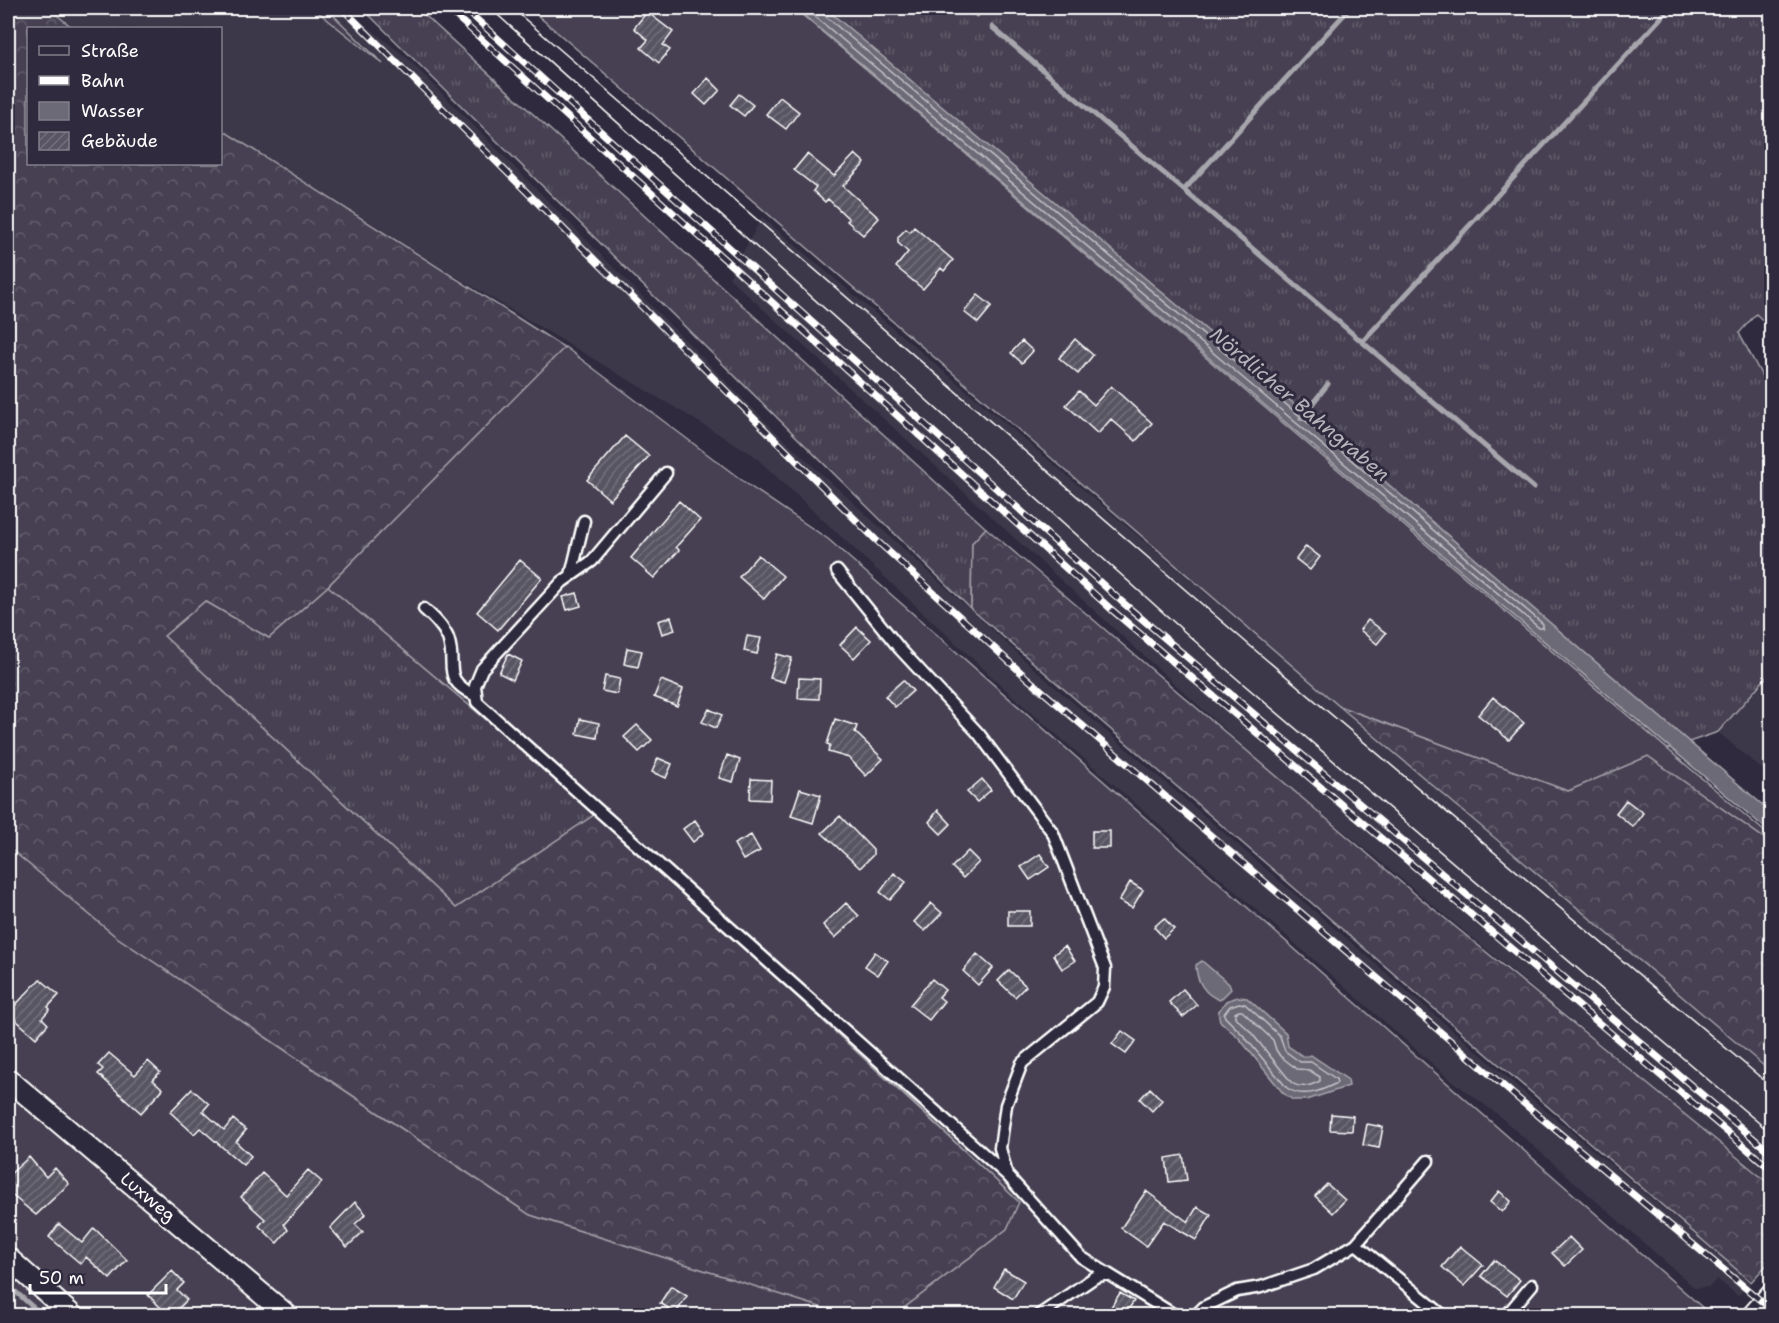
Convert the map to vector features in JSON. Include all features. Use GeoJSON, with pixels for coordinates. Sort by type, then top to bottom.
{"type":"FeatureCollection","features":[{"type":"Feature","properties":{"kind":"street","name":"Luxweg"},"geometry":{"type":"LineString","coordinates":[[8,1079],[288,1316]]}},
{"type":"Feature","properties":{"kind":"street"},"geometry":{"type":"LineString","coordinates":[[8,1258],[73,1316]]}},
{"type":"Feature","properties":{"kind":"street"},"geometry":{"type":"LineString","coordinates":[[1752,1316],[1772,1293]]}},
{"type":"Feature","properties":{"kind":"lane"},"geometry":{"type":"LineString","coordinates":[[666,473],[592,561],[562,582],[482,669],[475,686],[477,702],[1007,1175],[1081,1257],[1176,1316]]}},
{"type":"Feature","properties":{"kind":"lane"},"geometry":{"type":"LineString","coordinates":[[572,575],[584,521]]}},
{"type":"Feature","properties":{"kind":"lane"},"geometry":{"type":"LineString","coordinates":[[837,572],[900,649],[980,734],[1053,833],[1105,968],[1104,987],[1096,1002],[1022,1063],[1006,1105],[1000,1148],[1007,1175]]}},
{"type":"Feature","properties":{"kind":"lane"},"geometry":{"type":"LineString","coordinates":[[424,609],[440,624],[447,635],[451,648],[452,675],[457,683],[476,696]]}},
{"type":"Feature","properties":{"kind":"lane"},"geometry":{"type":"LineString","coordinates":[[1195,1316],[1204,1307],[1237,1291],[1262,1287],[1314,1269],[1356,1244],[1428,1161]]}},
{"type":"Feature","properties":{"kind":"lane"},"geometry":{"type":"LineString","coordinates":[[1356,1244],[1444,1316]]}},
{"type":"Feature","properties":{"kind":"lane"},"geometry":{"type":"LineString","coordinates":[[1038,1316],[1095,1276],[1108,1274]]}},
{"type":"Feature","properties":{"kind":"lane"},"geometry":{"type":"LineString","coordinates":[[1506,1316],[1532,1285]]}},
{"type":"Feature","properties":{"kind":"shaded area"},"geometry":{"type":"Polygon","coordinates":[[[48,8],[344,8],[407,58],[774,430],[1041,675],[1537,1103],[1751,1282],[1738,1296],[1717,1279],[1709,1287],[1695,1288],[1497,1114],[1452,1081],[1016,699],[752,454],[435,264],[222,130],[222,27],[72,27],[48,8]]]}},
{"type":"Feature","properties":{"kind":"shaded area"},"geometry":{"type":"Polygon","coordinates":[[[762,217],[1771,1073],[1771,1185],[1265,766],[729,278],[762,217]]]}},
{"type":"Feature","properties":{"kind":"shaded area"},"geometry":{"type":"Polygon","coordinates":[[[1771,672],[1771,777],[1718,732],[1771,672]]]}},
{"type":"Feature","properties":{"kind":"green space"},"geometry":{"type":"Polygon","coordinates":[[[8,8],[48,8],[72,27],[27,27],[27,165],[222,165],[222,130],[565,348],[328,586],[269,638],[205,601],[164,636],[456,908],[597,813],[1020,1202],[1007,1229],[895,1315],[845,1315],[530,1215],[115,936],[8,847],[8,8]]]}},
{"type":"Feature","properties":{"kind":"green space"},"geometry":{"type":"Polygon","coordinates":[[[313,8],[326,8],[383,64],[313,8]]]}},
{"type":"Feature","properties":{"kind":"green space"},"geometry":{"type":"Polygon","coordinates":[[[362,8],[417,8],[986,528],[972,543],[971,609],[362,8]]]}},
{"type":"Feature","properties":{"kind":"green space"},"geometry":{"type":"Polygon","coordinates":[[[529,8],[794,8],[1771,837],[1771,843],[1648,756],[1568,791],[1339,706],[529,8]]]}},
{"type":"Feature","properties":{"kind":"green space"},"geometry":{"type":"Polygon","coordinates":[[[768,8],[1771,8],[1771,328],[1756,314],[1739,333],[1771,393],[1771,672],[1718,732],[1648,756],[768,8]]]}},
{"type":"Feature","properties":{"kind":"green space"},"geometry":{"type":"Polygon","coordinates":[[[565,347],[751,487],[828,539],[1703,1308],[1695,1316],[895,1315],[1007,1229],[1019,1202],[676,880],[328,586],[565,347]]]}},
{"type":"Feature","properties":{"kind":"green space"},"geometry":{"type":"Polygon","coordinates":[[[986,528],[1403,884],[1771,1185],[1771,1260],[1751,1282],[971,609],[972,543],[986,528]]]}},
{"type":"Feature","properties":{"kind":"green space"},"geometry":{"type":"Polygon","coordinates":[[[328,586],[597,813],[456,908],[164,636],[205,601],[269,638],[328,586]]]}},
{"type":"Feature","properties":{"kind":"green space"},"geometry":{"type":"Polygon","coordinates":[[[1339,706],[1568,791],[1648,756],[1771,843],[1771,978],[1762,989],[1771,998],[1771,1072],[1339,706]]]}},
{"type":"Feature","properties":{"kind":"green space"},"geometry":{"type":"Polygon","coordinates":[[[8,847],[115,936],[530,1215],[845,1315],[8,1315],[8,847]]]}},
{"type":"Feature","properties":{"kind":"water"},"geometry":{"type":"Polygon","coordinates":[[[795,8],[825,8],[1305,413],[1771,812],[1771,833],[795,8]]]}},
{"type":"Feature","properties":{"kind":"water"},"geometry":{"type":"Polygon","coordinates":[[[1202,961],[1229,984],[1231,989],[1220,1000],[1210,995],[1200,982],[1196,965],[1202,961]]]}},
{"type":"Feature","properties":{"kind":"water"},"geometry":{"type":"Polygon","coordinates":[[[1238,997],[1247,998],[1286,1033],[1288,1046],[1304,1057],[1311,1055],[1348,1080],[1349,1086],[1307,1100],[1293,1100],[1283,1093],[1239,1038],[1220,1021],[1218,1012],[1226,1001],[1238,997]]]}},
{"type":"Feature","properties":{"kind":"building"},"geometry":{"type":"Polygon","coordinates":[[[647,12],[673,32],[663,45],[670,50],[659,63],[641,48],[648,40],[634,28],[647,12]]]}},
{"type":"Feature","properties":{"kind":"building"},"geometry":{"type":"Polygon","coordinates":[[[708,78],[720,90],[706,105],[694,94],[708,78]]]}},
{"type":"Feature","properties":{"kind":"building"},"geometry":{"type":"Polygon","coordinates":[[[739,94],[753,105],[744,116],[730,105],[739,94]]]}},
{"type":"Feature","properties":{"kind":"building"},"geometry":{"type":"Polygon","coordinates":[[[780,97],[799,112],[786,129],[766,114],[780,97]]]}},
{"type":"Feature","properties":{"kind":"building"},"geometry":{"type":"Polygon","coordinates":[[[807,154],[834,176],[855,154],[865,163],[843,186],[879,218],[863,235],[828,199],[825,202],[813,191],[816,187],[794,170],[807,154]]]}},
{"type":"Feature","properties":{"kind":"building"},"geometry":{"type":"Polygon","coordinates":[[[914,227],[953,260],[944,271],[941,268],[923,289],[896,267],[908,252],[898,243],[898,237],[906,229],[910,232],[914,227]]]}},
{"type":"Feature","properties":{"kind":"building"},"geometry":{"type":"Polygon","coordinates":[[[978,295],[992,306],[978,323],[964,312],[978,295]]]}},
{"type":"Feature","properties":{"kind":"building"},"geometry":{"type":"Polygon","coordinates":[[[1075,339],[1093,355],[1078,374],[1059,358],[1075,339]]]}},
{"type":"Feature","properties":{"kind":"building"},"geometry":{"type":"Polygon","coordinates":[[[1022,341],[1033,351],[1022,363],[1011,353],[1022,341]]]}},
{"type":"Feature","properties":{"kind":"building"},"geometry":{"type":"Polygon","coordinates":[[[1111,386],[1152,423],[1136,441],[1111,419],[1098,434],[1066,405],[1079,391],[1094,405],[1111,386]]]}},
{"type":"Feature","properties":{"kind":"building"},"geometry":{"type":"Polygon","coordinates":[[[625,436],[649,456],[610,500],[587,480],[625,436]]]}},
{"type":"Feature","properties":{"kind":"building"},"geometry":{"type":"Polygon","coordinates":[[[679,501],[700,520],[676,547],[679,550],[654,578],[631,558],[679,501]]]}},
{"type":"Feature","properties":{"kind":"building"},"geometry":{"type":"Polygon","coordinates":[[[1306,546],[1320,557],[1310,570],[1296,559],[1306,546]]]}},
{"type":"Feature","properties":{"kind":"building"},"geometry":{"type":"Polygon","coordinates":[[[758,555],[783,576],[764,599],[739,577],[758,555]]]}},
{"type":"Feature","properties":{"kind":"building"},"geometry":{"type":"Polygon","coordinates":[[[520,560],[542,578],[498,630],[477,612],[520,560]]]}},
{"type":"Feature","properties":{"kind":"building"},"geometry":{"type":"Polygon","coordinates":[[[577,593],[581,606],[567,610],[563,597],[577,593]]]}},
{"type":"Feature","properties":{"kind":"building"},"geometry":{"type":"Polygon","coordinates":[[[671,617],[675,630],[662,634],[658,621],[671,617]]]}},
{"type":"Feature","properties":{"kind":"building"},"geometry":{"type":"Polygon","coordinates":[[[1368,620],[1386,633],[1377,644],[1360,630],[1368,620]]]}},
{"type":"Feature","properties":{"kind":"building"},"geometry":{"type":"Polygon","coordinates":[[[857,627],[871,640],[854,658],[840,645],[857,627]]]}},
{"type":"Feature","properties":{"kind":"building"},"geometry":{"type":"Polygon","coordinates":[[[747,636],[761,638],[757,654],[744,651],[747,636]]]}},
{"type":"Feature","properties":{"kind":"building"},"geometry":{"type":"Polygon","coordinates":[[[627,648],[642,651],[638,667],[624,664],[627,648]]]}},
{"type":"Feature","properties":{"kind":"building"},"geometry":{"type":"Polygon","coordinates":[[[508,654],[522,661],[513,680],[499,673],[508,654]]]}},
{"type":"Feature","properties":{"kind":"building"},"geometry":{"type":"Polygon","coordinates":[[[777,654],[792,658],[784,682],[770,678],[777,654]]]}},
{"type":"Feature","properties":{"kind":"building"},"geometry":{"type":"Polygon","coordinates":[[[605,676],[620,679],[617,694],[602,691],[605,676]]]}},
{"type":"Feature","properties":{"kind":"building"},"geometry":{"type":"Polygon","coordinates":[[[799,678],[820,679],[819,699],[798,698],[799,678]]]}},
{"type":"Feature","properties":{"kind":"building"},"geometry":{"type":"Polygon","coordinates":[[[661,680],[683,689],[677,706],[654,697],[661,680]]]}},
{"type":"Feature","properties":{"kind":"building"},"geometry":{"type":"Polygon","coordinates":[[[903,680],[913,691],[895,707],[885,696],[903,680]]]}},
{"type":"Feature","properties":{"kind":"building"},"geometry":{"type":"Polygon","coordinates":[[[1493,697],[1524,723],[1509,740],[1478,715],[1493,697]]]}},
{"type":"Feature","properties":{"kind":"building"},"geometry":{"type":"Polygon","coordinates":[[[709,709],[722,715],[716,728],[702,722],[709,709]]]}},
{"type":"Feature","properties":{"kind":"building"},"geometry":{"type":"Polygon","coordinates":[[[580,719],[599,723],[597,738],[577,734],[580,719]]]}},
{"type":"Feature","properties":{"kind":"building"},"geometry":{"type":"Polygon","coordinates":[[[835,719],[857,726],[855,732],[883,759],[866,776],[849,758],[828,752],[830,745],[827,744],[835,719]]]}},
{"type":"Feature","properties":{"kind":"building"},"geometry":{"type":"Polygon","coordinates":[[[637,725],[652,740],[639,752],[624,737],[637,725]]]}},
{"type":"Feature","properties":{"kind":"building"},"geometry":{"type":"Polygon","coordinates":[[[727,755],[740,760],[733,782],[719,778],[727,755]]]}},
{"type":"Feature","properties":{"kind":"building"},"geometry":{"type":"Polygon","coordinates":[[[658,758],[672,764],[666,778],[652,772],[658,758]]]}},
{"type":"Feature","properties":{"kind":"building"},"geometry":{"type":"Polygon","coordinates":[[[751,779],[771,780],[770,800],[750,799],[751,779]]]}},
{"type":"Feature","properties":{"kind":"building"},"geometry":{"type":"Polygon","coordinates":[[[982,779],[991,790],[977,802],[967,792],[982,779]]]}},
{"type":"Feature","properties":{"kind":"building"},"geometry":{"type":"Polygon","coordinates":[[[800,789],[821,795],[813,823],[791,816],[800,789]]]}},
{"type":"Feature","properties":{"kind":"building"},"geometry":{"type":"Polygon","coordinates":[[[1626,800],[1643,813],[1633,827],[1616,813],[1626,800]]]}},
{"type":"Feature","properties":{"kind":"building"},"geometry":{"type":"Polygon","coordinates":[[[938,810],[951,824],[941,834],[929,822],[938,810]]]}},
{"type":"Feature","properties":{"kind":"building"},"geometry":{"type":"Polygon","coordinates":[[[840,816],[873,850],[873,855],[860,868],[822,833],[840,816]]]}},
{"type":"Feature","properties":{"kind":"building"},"geometry":{"type":"Polygon","coordinates":[[[695,820],[704,833],[693,842],[683,829],[695,820]]]}},
{"type":"Feature","properties":{"kind":"building"},"geometry":{"type":"Polygon","coordinates":[[[1092,831],[1110,831],[1110,848],[1092,848],[1092,831]]]}},
{"type":"Feature","properties":{"kind":"building"},"geometry":{"type":"Polygon","coordinates":[[[751,835],[760,851],[743,860],[734,844],[751,835]]]}},
{"type":"Feature","properties":{"kind":"building"},"geometry":{"type":"Polygon","coordinates":[[[968,851],[979,862],[963,878],[952,867],[968,851]]]}},
{"type":"Feature","properties":{"kind":"building"},"geometry":{"type":"Polygon","coordinates":[[[1040,854],[1049,867],[1030,880],[1021,867],[1040,854]]]}},
{"type":"Feature","properties":{"kind":"building"},"geometry":{"type":"Polygon","coordinates":[[[894,873],[906,882],[890,900],[880,892],[894,873]]]}},
{"type":"Feature","properties":{"kind":"building"},"geometry":{"type":"Polygon","coordinates":[[[1130,882],[1143,890],[1132,908],[1119,901],[1130,882]]]}},
{"type":"Feature","properties":{"kind":"building"},"geometry":{"type":"Polygon","coordinates":[[[846,903],[859,916],[835,938],[823,925],[846,903]]]}},
{"type":"Feature","properties":{"kind":"building"},"geometry":{"type":"Polygon","coordinates":[[[931,903],[942,913],[925,931],[914,922],[931,903]]]}},
{"type":"Feature","properties":{"kind":"building"},"geometry":{"type":"Polygon","coordinates":[[[1008,911],[1030,911],[1030,926],[1008,926],[1008,911]]]}},
{"type":"Feature","properties":{"kind":"building"},"geometry":{"type":"Polygon","coordinates":[[[1164,918],[1174,929],[1164,938],[1154,927],[1164,918]]]}},
{"type":"Feature","properties":{"kind":"building"},"geometry":{"type":"Polygon","coordinates":[[[1065,946],[1075,961],[1062,969],[1053,955],[1065,946]]]}},
{"type":"Feature","properties":{"kind":"building"},"geometry":{"type":"Polygon","coordinates":[[[875,952],[888,961],[878,975],[865,966],[875,952]]]}},
{"type":"Feature","properties":{"kind":"building"},"geometry":{"type":"Polygon","coordinates":[[[977,954],[993,968],[978,985],[963,971],[977,954]]]}},
{"type":"Feature","properties":{"kind":"building"},"geometry":{"type":"Polygon","coordinates":[[[1009,970],[1026,986],[1015,997],[998,981],[1009,970]]]}},
{"type":"Feature","properties":{"kind":"building"},"geometry":{"type":"Polygon","coordinates":[[[40,979],[59,995],[42,1018],[48,1024],[36,1038],[8,1013],[40,979]]]}},
{"type":"Feature","properties":{"kind":"building"},"geometry":{"type":"Polygon","coordinates":[[[932,979],[945,990],[939,997],[944,1001],[929,1020],[910,1005],[932,979]]]}},
{"type":"Feature","properties":{"kind":"building"},"geometry":{"type":"Polygon","coordinates":[[[1183,989],[1197,1005],[1183,1017],[1169,1002],[1183,989]]]}},
{"type":"Feature","properties":{"kind":"building"},"geometry":{"type":"Polygon","coordinates":[[[1122,1031],[1136,1041],[1126,1054],[1112,1044],[1122,1031]]]}},
{"type":"Feature","properties":{"kind":"building"},"geometry":{"type":"Polygon","coordinates":[[[109,1053],[135,1075],[148,1061],[160,1072],[153,1080],[163,1089],[141,1113],[98,1074],[103,1069],[98,1065],[109,1053]]]}},
{"type":"Feature","properties":{"kind":"building"},"geometry":{"type":"Polygon","coordinates":[[[1150,1088],[1162,1100],[1152,1111],[1140,1099],[1150,1088]]]}},
{"type":"Feature","properties":{"kind":"building"},"geometry":{"type":"Polygon","coordinates":[[[192,1089],[209,1104],[203,1111],[224,1130],[233,1119],[246,1130],[236,1142],[251,1156],[243,1165],[200,1128],[194,1134],[170,1112],[192,1089]]]}},
{"type":"Feature","properties":{"kind":"building"},"geometry":{"type":"Polygon","coordinates":[[[1331,1114],[1353,1116],[1352,1131],[1330,1130],[1331,1114]]]}},
{"type":"Feature","properties":{"kind":"building"},"geometry":{"type":"Polygon","coordinates":[[[1367,1124],[1383,1127],[1379,1148],[1363,1145],[1367,1124]]]}},
{"type":"Feature","properties":{"kind":"building"},"geometry":{"type":"Polygon","coordinates":[[[1183,1155],[1187,1180],[1169,1182],[1166,1158],[1183,1155]]]}},
{"type":"Feature","properties":{"kind":"building"},"geometry":{"type":"Polygon","coordinates":[[[29,1157],[46,1177],[55,1168],[69,1184],[36,1215],[8,1192],[8,1176],[29,1157]]]}},
{"type":"Feature","properties":{"kind":"building"},"geometry":{"type":"Polygon","coordinates":[[[308,1170],[322,1182],[284,1224],[288,1230],[277,1243],[259,1226],[265,1219],[241,1197],[262,1173],[286,1195],[308,1170]]]}},
{"type":"Feature","properties":{"kind":"building"},"geometry":{"type":"Polygon","coordinates":[[[1327,1184],[1345,1200],[1333,1213],[1315,1196],[1327,1184]]]}},
{"type":"Feature","properties":{"kind":"building"},"geometry":{"type":"Polygon","coordinates":[[[1146,1191],[1188,1222],[1197,1207],[1211,1215],[1196,1240],[1164,1221],[1146,1246],[1121,1228],[1146,1191]]]}},
{"type":"Feature","properties":{"kind":"building"},"geometry":{"type":"Polygon","coordinates":[[[1499,1191],[1511,1201],[1502,1212],[1490,1202],[1499,1191]]]}},
{"type":"Feature","properties":{"kind":"building"},"geometry":{"type":"Polygon","coordinates":[[[355,1202],[366,1214],[355,1224],[363,1232],[347,1247],[330,1228],[355,1202]]]}},
{"type":"Feature","properties":{"kind":"building"},"geometry":{"type":"Polygon","coordinates":[[[59,1224],[82,1243],[94,1228],[127,1260],[110,1279],[86,1257],[81,1264],[49,1237],[59,1224]]]}},
{"type":"Feature","properties":{"kind":"building"},"geometry":{"type":"Polygon","coordinates":[[[1569,1237],[1582,1250],[1565,1266],[1552,1253],[1569,1237]]]}},
{"type":"Feature","properties":{"kind":"building"},"geometry":{"type":"Polygon","coordinates":[[[1460,1246],[1483,1265],[1464,1286],[1442,1267],[1460,1246]]]}},
{"type":"Feature","properties":{"kind":"building"},"geometry":{"type":"Polygon","coordinates":[[[1494,1260],[1520,1280],[1507,1296],[1481,1276],[1494,1260]]]}},
{"type":"Feature","properties":{"kind":"building"},"geometry":{"type":"Polygon","coordinates":[[[1004,1269],[1024,1281],[1013,1299],[994,1287],[1004,1269]]]}},
{"type":"Feature","properties":{"kind":"building"},"geometry":{"type":"Polygon","coordinates":[[[172,1271],[184,1283],[177,1290],[187,1300],[169,1316],[148,1295],[172,1271]]]}},
{"type":"Feature","properties":{"kind":"building"},"geometry":{"type":"Polygon","coordinates":[[[671,1286],[687,1296],[676,1313],[660,1303],[671,1286]]]}},
{"type":"Feature","properties":{"kind":"building"},"geometry":{"type":"Polygon","coordinates":[[[1120,1293],[1134,1301],[1124,1316],[1117,1316],[1109,1310],[1120,1293]]]}},
{"type":"Feature","properties":{"kind":"waterway"},"geometry":{"type":"LineString","coordinates":[[968,8],[977,15]]}},
{"type":"Feature","properties":{"kind":"waterway"},"geometry":{"type":"LineString","coordinates":[[1184,190],[1350,8]]}},
{"type":"Feature","properties":{"kind":"waterway"},"geometry":{"type":"LineString","coordinates":[[1362,342],[1670,8]]}},
{"type":"Feature","properties":{"kind":"waterway"},"geometry":{"type":"LineString","coordinates":[[992,27],[1534,488]]}},
{"type":"Feature","properties":{"kind":"waterway","name":"Nördlicher Bahngraben"},"geometry":{"type":"LineString","coordinates":[[1301,418],[1328,384]]}},
{"type":"Feature","properties":{"kind":"waterway"},"geometry":{"type":"LineString","coordinates":[[8,1285],[43,1316]]}},
{"type":"Feature","properties":{"kind":"tram line"},"geometry":{"type":"LineString","coordinates":[[490,8],[1235,677],[1772,1134]]}},
{"type":"Feature","properties":{"kind":"tram line"},"geometry":{"type":"LineString","coordinates":[[512,8],[1262,656],[1772,1087]]}},
{"type":"Feature","properties":{"kind":"railway"},"geometry":{"type":"LineString","coordinates":[[342,8],[876,540],[1027,678],[1521,1101],[1772,1310]]}},
{"type":"Feature","properties":{"kind":"railway"},"geometry":{"type":"LineString","coordinates":[[447,8],[1112,610],[1772,1170]]}},
{"type":"Feature","properties":{"kind":"railway"},"geometry":{"type":"LineString","coordinates":[[464,8],[1121,601],[1772,1154]]}}]}
